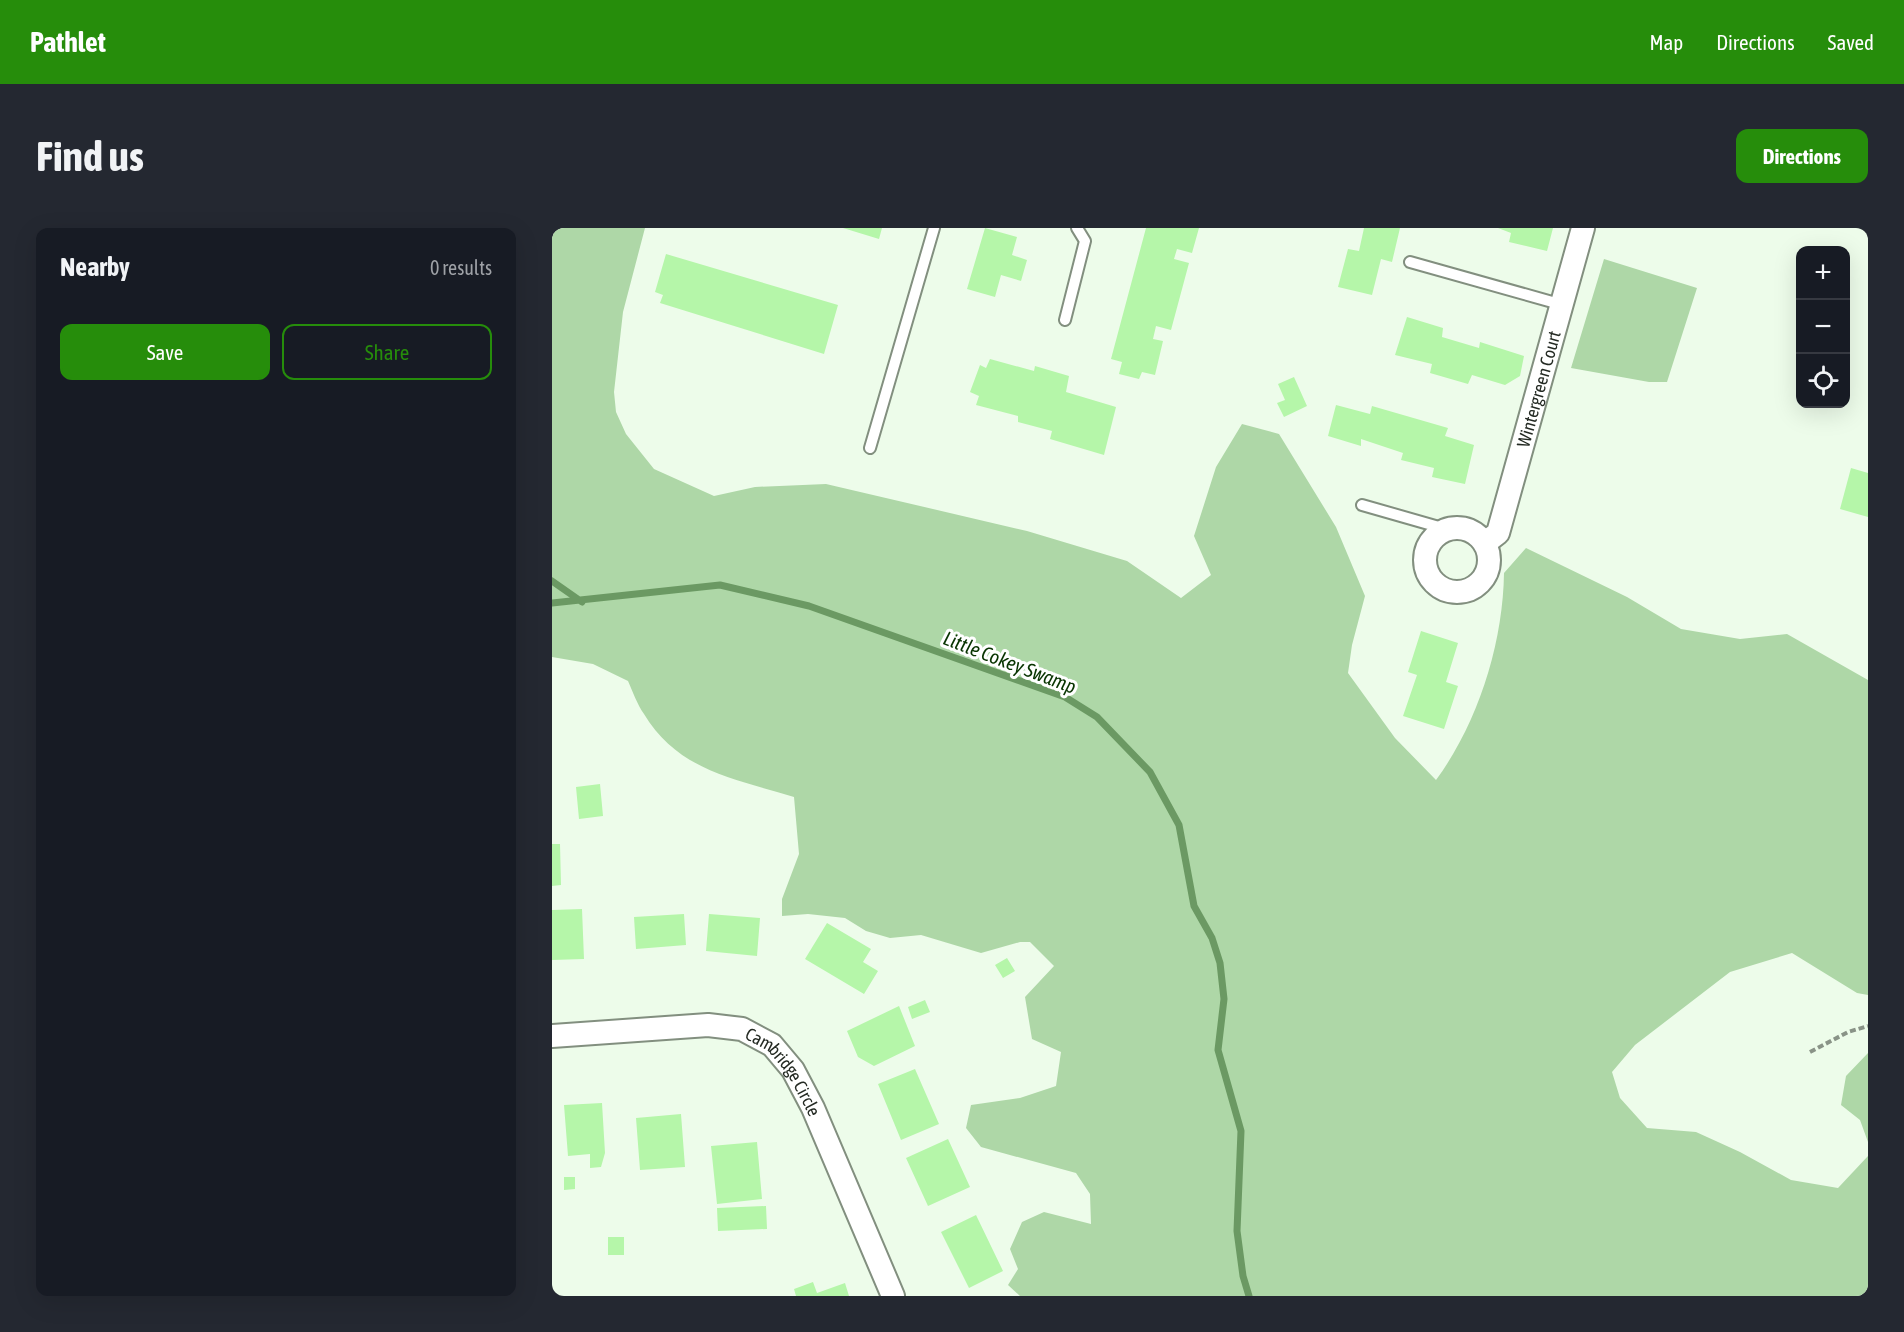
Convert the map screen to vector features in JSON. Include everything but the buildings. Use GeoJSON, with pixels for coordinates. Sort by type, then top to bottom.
{"type":"FeatureCollection","features":[{"type":"Feature","properties":{"kind":"street","name":"Wintergreen Court"},"geometry":{"type":"LineString","coordinates":[[1485,543],[1498,533],[1584,228]]}},
{"type":"Feature","properties":{"kind":"street"},"geometry":{"type":"LineString","coordinates":[[1446,529],[1468,529],[1485,543],[1489,562],[1481,581],[1464,592],[1444,590],[1428,576],[1424,554],[1436,535],[1446,529]]}},
{"type":"Feature","properties":{"kind":"street","name":"Cambridge Circle"},"geometry":{"type":"LineString","coordinates":[[552,1036],[708,1025],[742,1029],[772,1045],[793,1070],[813,1108],[893,1296]]}},
{"type":"Feature","properties":{"kind":"lane"},"geometry":{"type":"LineString","coordinates":[[870,448],[934,228]]}},
{"type":"Feature","properties":{"kind":"lane"},"geometry":{"type":"LineString","coordinates":[[1065,320],[1085,241],[1077,228]]}},
{"type":"Feature","properties":{"kind":"lane"},"geometry":{"type":"LineString","coordinates":[[1410,262],[1564,305]]}},
{"type":"Feature","properties":{"kind":"lane"},"geometry":{"type":"LineString","coordinates":[[1362,505],[1446,529]]}},
{"type":"Feature","properties":{"kind":"path"},"geometry":{"type":"LineString","coordinates":[[1810,1052],[1848,1032],[1868,1026]]}},
{"type":"Feature","properties":{"kind":"green space"},"geometry":{"type":"Polygon","coordinates":[[[552,228],[645,228],[623,312],[614,392],[616,412],[626,434],[654,469],[714,496],[755,487],[826,484],[1027,531],[1127,561],[1181,598],[1211,575],[1194,536],[1216,467],[1242,424],[1279,434],[1336,527],[1365,596],[1352,645],[1348,673],[1395,738],[1436,780],[1464,734],[1485,682],[1499,627],[1504,573],[1526,548],[1627,597],[1681,629],[1740,639],[1787,634],[1868,680],[1868,995],[1857,993],[1792,953],[1730,972],[1635,1045],[1612,1072],[1620,1098],[1647,1128],[1696,1132],[1740,1152],[1791,1180],[1838,1188],[1868,1156],[1868,1296],[1020,1296],[1008,1285],[1018,1269],[1010,1249],[1022,1222],[1044,1212],[1091,1224],[1090,1194],[1076,1173],[981,1147],[966,1128],[971,1105],[1020,1098],[1056,1086],[1061,1052],[1032,1039],[1025,997],[1054,966],[1030,942],[1020,942],[981,953],[921,935],[890,938],[866,931],[845,918],[808,914],[782,916],[782,899],[799,854],[794,797],[730,778],[691,761],[658,733],[637,702],[628,681],[593,664],[552,657],[552,228]]]}},
{"type":"Feature","properties":{"kind":"green space"},"geometry":{"type":"Polygon","coordinates":[[[1604,259],[1697,288],[1667,382],[1649,382],[1571,368],[1604,259]]]}},
{"type":"Feature","properties":{"kind":"green space"},"geometry":{"type":"Polygon","coordinates":[[[1868,1053],[1868,1142],[1860,1120],[1841,1105],[1846,1076],[1868,1053]]]}},
{"type":"Feature","properties":{"kind":"waterway"},"geometry":{"type":"LineString","coordinates":[[552,581],[582,602]]}},
{"type":"Feature","properties":{"kind":"waterway","name":"Little Cokey Swamp"},"geometry":{"type":"LineString","coordinates":[[552,603],[720,585],[809,606],[1065,697],[1097,717],[1150,772],[1179,825],[1194,906],[1212,938],[1220,963],[1224,999],[1218,1050],[1241,1131],[1237,1231],[1243,1276],[1249,1296]]}}]}
